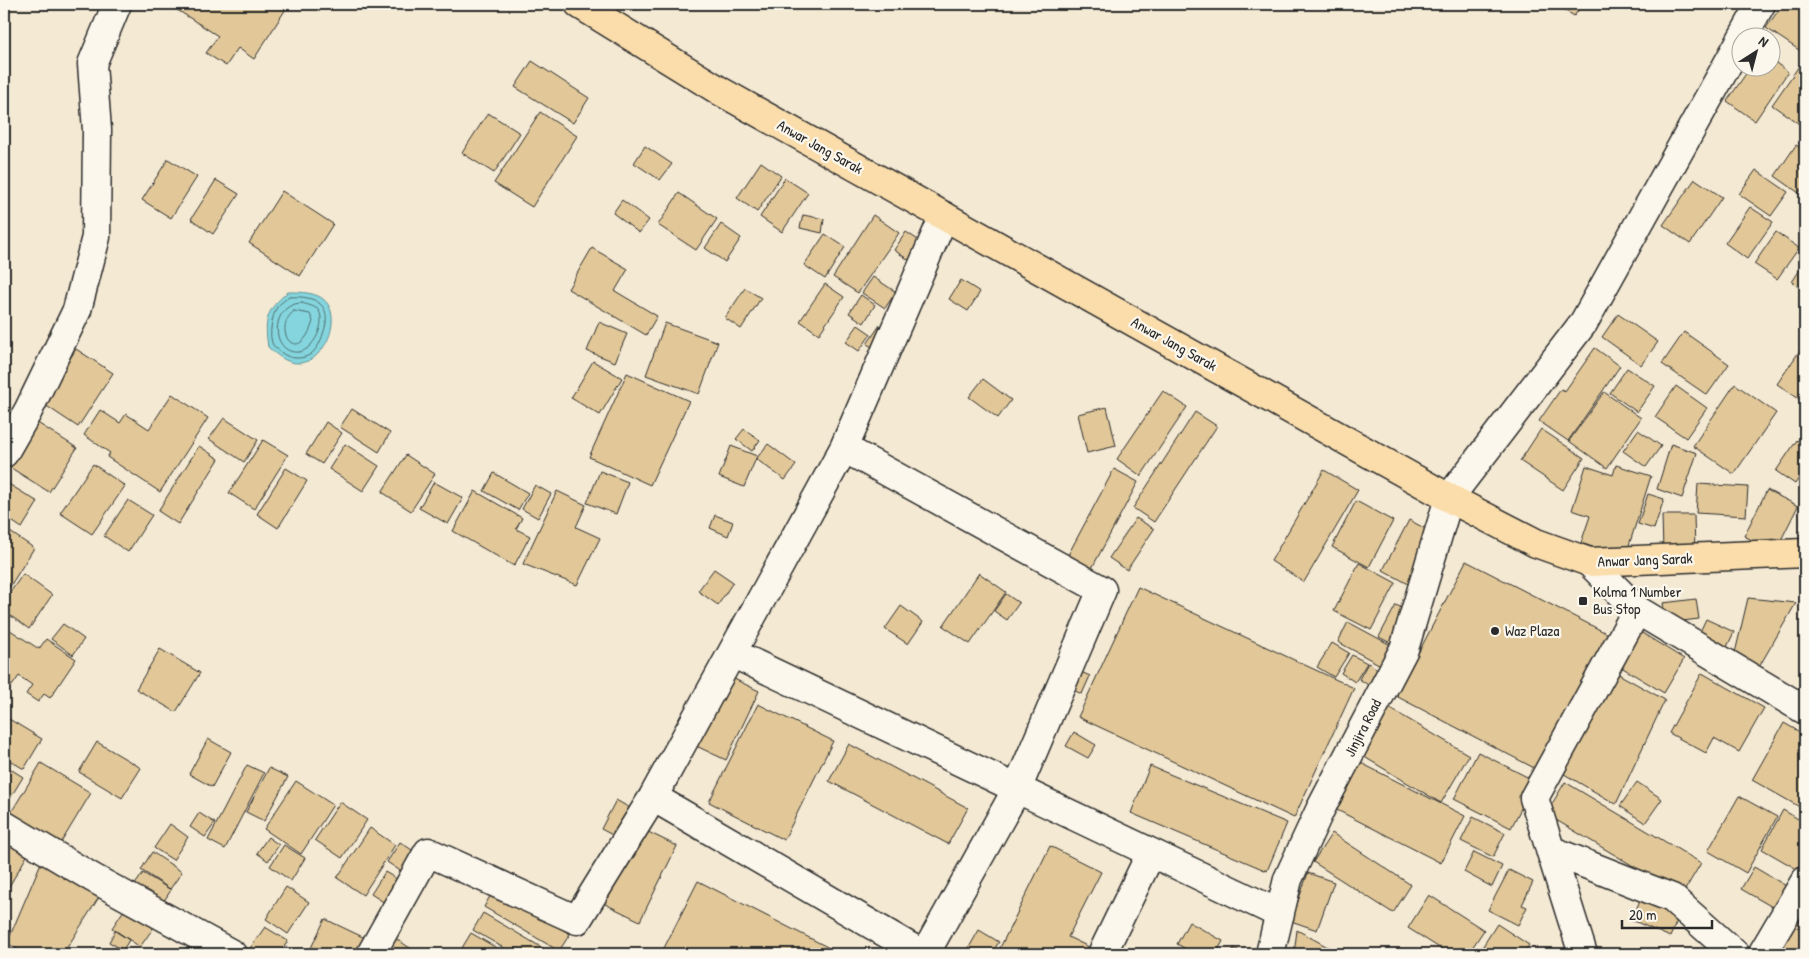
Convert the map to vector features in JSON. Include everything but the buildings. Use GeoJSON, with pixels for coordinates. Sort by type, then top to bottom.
{"type":"FeatureCollection","features":[{"type":"Feature","properties":{"kind":"main road","name":"Anwar Jang Sarak"},"geometry":{"type":"LineString","coordinates":[[579,4],[720,91],[1449,498],[1536,543],[1589,562],[1805,553]]}},
{"type":"Feature","properties":{"kind":"street"},"geometry":{"type":"LineString","coordinates":[[4,453],[28,411],[77,310],[96,237],[97,130],[92,64],[117,4]]}},
{"type":"Feature","properties":{"kind":"street"},"geometry":{"type":"LineString","coordinates":[[1449,498],[1584,322],[1760,4]]}},
{"type":"Feature","properties":{"kind":"street"},"geometry":{"type":"LineString","coordinates":[[370,954],[428,852],[577,920],[653,797],[844,448],[944,216]]}},
{"type":"Feature","properties":{"kind":"street"},"geometry":{"type":"LineString","coordinates":[[653,797],[923,954],[1017,789],[1102,590],[844,448]]}},
{"type":"Feature","properties":{"kind":"street","name":"Jinjira Road"},"geometry":{"type":"LineString","coordinates":[[1270,954],[1288,880],[1404,649],[1449,498]]}},
{"type":"Feature","properties":{"kind":"street"},"geometry":{"type":"LineString","coordinates":[[1589,562],[1637,610],[1805,710]]}},
{"type":"Feature","properties":{"kind":"street"},"geometry":{"type":"LineString","coordinates":[[1583,954],[1534,798],[1637,610]]}},
{"type":"Feature","properties":{"kind":"street"},"geometry":{"type":"LineString","coordinates":[[732,653],[1280,914]]}},
{"type":"Feature","properties":{"kind":"street"},"geometry":{"type":"LineString","coordinates":[[4,825],[93,878],[232,954]]}},
{"type":"Feature","properties":{"kind":"street"},"geometry":{"type":"LineString","coordinates":[[1550,850],[1672,898],[1722,950]]}},
{"type":"Feature","properties":{"kind":"street"},"geometry":{"type":"LineString","coordinates":[[1102,954],[1151,853]]}},
{"type":"Feature","properties":{"kind":"street"},"geometry":{"type":"LineString","coordinates":[[1762,954],[1805,881]]}},
{"type":"Feature","properties":{"kind":"water"},"geometry":{"type":"Polygon","coordinates":[[[288,292],[307,293],[318,296],[327,303],[331,312],[330,334],[325,345],[308,361],[294,363],[278,356],[268,347],[266,330],[268,316],[275,304],[288,292]]]}},
{"type":"Feature","properties":{"kind":"place","name":"Kolma 1 Number Bus Stop"},"geometry":{"type":"Point","coordinates":[1583,601]}},
{"type":"Feature","properties":{"kind":"place","name":"Waz Plaza"},"geometry":{"type":"Point","coordinates":[1495,631]}}]}
